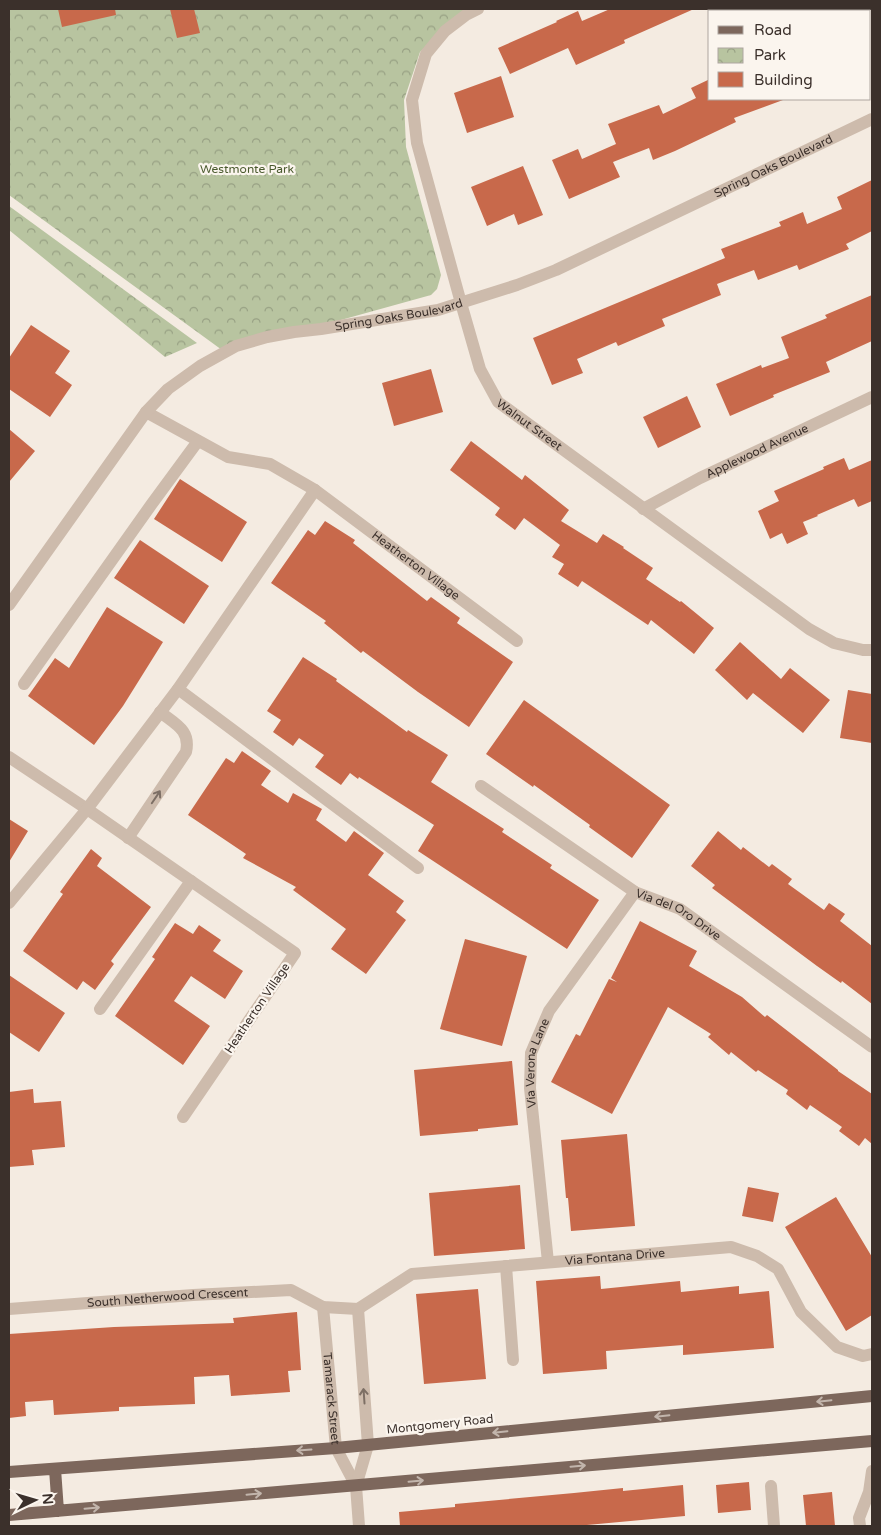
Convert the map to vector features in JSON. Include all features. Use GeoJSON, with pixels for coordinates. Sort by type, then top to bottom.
{"type":"FeatureCollection","features":[{"type":"Feature","properties":{"kind":"main road","name":"Montgomery Road"},"geometry":{"type":"LineString","coordinates":[[9,1472],[336,1448],[872,1396]]}},
{"type":"Feature","properties":{"kind":"main road"},"geometry":{"type":"LineString","coordinates":[[9,1515],[872,1441]]}},
{"type":"Feature","properties":{"kind":"main road"},"geometry":{"type":"LineString","coordinates":[[55,1468],[58,1511]]}},
{"type":"Feature","properties":{"kind":"street","name":"Walnut Street"},"geometry":{"type":"LineString","coordinates":[[478,9],[445,30],[426,54],[412,100],[417,143],[461,303],[480,369],[498,402],[809,629],[834,643],[867,650]]}},
{"type":"Feature","properties":{"kind":"street","name":"Spring Oaks Boulevard"},"geometry":{"type":"LineString","coordinates":[[9,605],[146,412],[168,389],[200,366],[236,346],[268,337],[438,310],[556,270],[872,119]]}},
{"type":"Feature","properties":{"kind":"street","name":"Applewood Avenue"},"geometry":{"type":"LineString","coordinates":[[643,509],[700,478],[872,397]]}},
{"type":"Feature","properties":{"kind":"street","name":"Heatherton Village"},"geometry":{"type":"LineString","coordinates":[[146,412],[228,457],[270,464],[315,490],[517,641]]}},
{"type":"Feature","properties":{"kind":"street"},"geometry":{"type":"LineString","coordinates":[[24,684],[198,441]]}},
{"type":"Feature","properties":{"kind":"street"},"geometry":{"type":"LineString","coordinates":[[9,903],[87,809],[178,689],[315,490]]}},
{"type":"Feature","properties":{"kind":"street"},"geometry":{"type":"LineString","coordinates":[[178,689],[418,868]]}},
{"type":"Feature","properties":{"kind":"street"},"geometry":{"type":"LineString","coordinates":[[128,838],[186,752],[188,745],[186,736],[181,728],[160,712]]}},
{"type":"Feature","properties":{"kind":"street","name":"Heatherton Village"},"geometry":{"type":"LineString","coordinates":[[9,757],[295,953],[183,1117]]}},
{"type":"Feature","properties":{"kind":"street","name":"Via del Oro Drive"},"geometry":{"type":"LineString","coordinates":[[481,786],[634,892],[680,909],[872,1047]]}},
{"type":"Feature","properties":{"kind":"street"},"geometry":{"type":"LineString","coordinates":[[100,1009],[192,881]]}},
{"type":"Feature","properties":{"kind":"street","name":"Via Verona Lane"},"geometry":{"type":"LineString","coordinates":[[548,1262],[530,1088],[531,1053],[549,1011],[634,892]]}},
{"type":"Feature","properties":{"kind":"street","name":"Via Fontana Drive"},"geometry":{"type":"LineString","coordinates":[[358,1308],[412,1274],[731,1247],[757,1256],[778,1269],[801,1312],[836,1347],[863,1356],[872,1354]]}},
{"type":"Feature","properties":{"kind":"street"},"geometry":{"type":"LineString","coordinates":[[506,1266],[513,1360]]}},
{"type":"Feature","properties":{"kind":"street","name":"South Netherwood Crescent"},"geometry":{"type":"LineString","coordinates":[[9,1309],[291,1290],[323,1307]]}},
{"type":"Feature","properties":{"kind":"street"},"geometry":{"type":"LineString","coordinates":[[323,1307],[358,1308]]}},
{"type":"Feature","properties":{"kind":"street","name":"Tamarack Street"},"geometry":{"type":"LineString","coordinates":[[323,1307],[336,1448],[356,1486]]}},
{"type":"Feature","properties":{"kind":"street","name":"Tamarack Street"},"geometry":{"type":"LineString","coordinates":[[358,1308],[368,1445],[356,1486],[359,1526]]}},
{"type":"Feature","properties":{"kind":"street"},"geometry":{"type":"LineString","coordinates":[[860,1526],[859,1518],[871,1492],[872,1471]]}},
{"type":"Feature","properties":{"kind":"street"},"geometry":{"type":"LineString","coordinates":[[771,1486],[774,1526]]}},
{"type":"Feature","properties":{"kind":"green space","name":"Westmonte Park"},"geometry":{"type":"Polygon","coordinates":[[[9,9],[469,9],[420,52],[404,100],[406,147],[441,275],[437,289],[431,295],[222,350],[9,195],[9,9]]]}},
{"type":"Feature","properties":{"kind":"green space"},"geometry":{"type":"Polygon","coordinates":[[[9,206],[197,343],[165,357],[9,230],[9,206]]]}},
{"type":"Feature","properties":{"kind":"building"},"geometry":{"type":"Polygon","coordinates":[[[58,9],[115,9],[116,15],[62,27],[58,9]]]}},
{"type":"Feature","properties":{"kind":"building"},"geometry":{"type":"Polygon","coordinates":[[[170,9],[194,9],[200,33],[177,38],[170,9]]]}},
{"type":"Feature","properties":{"kind":"building"},"geometry":{"type":"Polygon","coordinates":[[[610,9],[694,9],[624,40],[625,43],[576,65],[568,48],[510,74],[498,48],[578,11],[582,21],[610,9]]]}},
{"type":"Feature","properties":{"kind":"building"},"geometry":{"type":"Polygon","coordinates":[[[501,76],[514,117],[467,133],[454,93],[501,76]]]}},
{"type":"Feature","properties":{"kind":"building"},"geometry":{"type":"Polygon","coordinates":[[[708,80],[708,100],[783,100],[734,118],[736,122],[653,160],[649,148],[613,162],[620,177],[569,199],[552,160],[578,149],[582,159],[616,144],[608,124],[659,105],[663,114],[696,98],[691,88],[708,80]]]}},
{"type":"Feature","properties":{"kind":"building"},"geometry":{"type":"Polygon","coordinates":[[[523,166],[543,215],[518,225],[514,214],[487,226],[471,187],[523,166]]]}},
{"type":"Feature","properties":{"kind":"building"},"geometry":{"type":"Polygon","coordinates":[[[872,180],[872,231],[846,244],[849,249],[799,270],[797,265],[758,280],[754,270],[717,284],[721,295],[662,319],[665,326],[618,346],[616,342],[577,359],[583,373],[552,385],[533,338],[725,258],[721,249],[781,226],[779,222],[803,212],[807,224],[842,209],[837,197],[872,180]]]}},
{"type":"Feature","properties":{"kind":"building"},"geometry":{"type":"Polygon","coordinates":[[[872,295],[872,341],[826,362],[830,372],[773,395],[774,397],[730,416],[716,384],[761,365],[762,368],[789,358],[781,337],[827,318],[825,315],[872,295]]]}},
{"type":"Feature","properties":{"kind":"building"},"geometry":{"type":"Polygon","coordinates":[[[31,325],[70,351],[55,373],[72,385],[50,417],[9,389],[9,358],[31,325]]]}},
{"type":"Feature","properties":{"kind":"building"},"geometry":{"type":"Polygon","coordinates":[[[431,369],[443,412],[394,426],[382,383],[431,369]]]}},
{"type":"Feature","properties":{"kind":"building"},"geometry":{"type":"Polygon","coordinates":[[[687,396],[701,427],[658,448],[643,417],[687,396]]]}},
{"type":"Feature","properties":{"kind":"building"},"geometry":{"type":"Polygon","coordinates":[[[9,429],[35,451],[9,482],[9,429]]]}},
{"type":"Feature","properties":{"kind":"building"},"geometry":{"type":"Polygon","coordinates":[[[471,441],[522,480],[525,475],[569,510],[561,521],[597,543],[603,534],[653,568],[646,579],[681,601],[714,628],[694,654],[651,620],[648,625],[582,581],[578,587],[558,574],[564,564],[552,557],[560,545],[524,518],[515,530],[495,515],[500,508],[450,470],[471,441]]]}},
{"type":"Feature","properties":{"kind":"building"},"geometry":{"type":"Polygon","coordinates":[[[844,458],[849,470],[872,460],[872,501],[858,507],[854,499],[803,522],[808,534],[787,544],[782,533],[770,539],[758,511],[779,501],[774,491],[844,458]]]}},
{"type":"Feature","properties":{"kind":"building"},"geometry":{"type":"Polygon","coordinates":[[[180,479],[247,522],[222,562],[154,519],[180,479]]]}},
{"type":"Feature","properties":{"kind":"building"},"geometry":{"type":"Polygon","coordinates":[[[325,521],[355,540],[353,543],[427,601],[431,597],[460,618],[457,623],[513,662],[469,727],[363,651],[361,653],[324,623],[326,621],[271,583],[308,530],[315,535],[325,521]]]}},
{"type":"Feature","properties":{"kind":"building"},"geometry":{"type":"Polygon","coordinates":[[[140,540],[209,586],[184,624],[114,578],[140,540]]]}},
{"type":"Feature","properties":{"kind":"building"},"geometry":{"type":"Polygon","coordinates":[[[107,607],[163,642],[123,706],[94,745],[28,696],[55,658],[69,668],[107,607]]]}},
{"type":"Feature","properties":{"kind":"building"},"geometry":{"type":"Polygon","coordinates":[[[740,642],[781,679],[790,668],[830,700],[803,733],[753,693],[747,700],[715,670],[740,642]]]}},
{"type":"Feature","properties":{"kind":"building"},"geometry":{"type":"Polygon","coordinates":[[[303,657],[337,679],[336,681],[407,732],[408,730],[448,755],[431,782],[504,829],[502,832],[552,865],[550,868],[599,900],[567,949],[418,851],[434,825],[350,773],[341,785],[315,767],[324,755],[299,738],[293,746],[273,732],[281,720],[267,711],[303,657]]]}},
{"type":"Feature","properties":{"kind":"building"},"geometry":{"type":"Polygon","coordinates":[[[848,690],[872,694],[872,743],[840,738],[848,690]]]}},
{"type":"Feature","properties":{"kind":"building"},"geometry":{"type":"Polygon","coordinates":[[[524,700],[670,805],[632,858],[534,785],[533,787],[486,754],[524,700]]]}},
{"type":"Feature","properties":{"kind":"building"},"geometry":{"type":"Polygon","coordinates":[[[242,751],[271,771],[261,785],[288,803],[293,793],[322,809],[316,820],[346,842],[354,831],[384,853],[368,875],[404,901],[396,912],[406,920],[366,974],[331,949],[346,929],[293,890],[296,887],[243,858],[246,854],[188,815],[226,758],[234,763],[242,751]]]}},
{"type":"Feature","properties":{"kind":"building"},"geometry":{"type":"Polygon","coordinates":[[[9,819],[28,831],[9,862],[9,819]]]}},
{"type":"Feature","properties":{"kind":"building"},"geometry":{"type":"Polygon","coordinates":[[[718,831],[741,850],[743,847],[769,867],[772,864],[792,879],[788,884],[824,910],[829,903],[845,914],[840,921],[872,946],[872,1004],[842,981],[841,983],[817,966],[712,888],[715,885],[691,866],[718,831]]]}},
{"type":"Feature","properties":{"kind":"building"},"geometry":{"type":"Polygon","coordinates":[[[91,849],[102,858],[97,866],[151,907],[111,961],[114,964],[95,990],[83,981],[77,990],[23,951],[63,894],[60,892],[91,849]]]}},
{"type":"Feature","properties":{"kind":"building"},"geometry":{"type":"Polygon","coordinates":[[[640,921],[697,951],[689,966],[742,997],[765,1017],[767,1015],[838,1071],[872,1094],[872,1144],[865,1138],[859,1146],[839,1131],[842,1127],[810,1105],[807,1110],[786,1094],[788,1090],[758,1070],[756,1072],[731,1052],[729,1055],[708,1037],[711,1034],[668,1007],[612,1114],[551,1082],[576,1034],[580,1036],[609,979],[617,982],[611,978],[640,921]]]}},
{"type":"Feature","properties":{"kind":"building"},"geometry":{"type":"Polygon","coordinates":[[[175,923],[193,934],[199,925],[221,940],[213,951],[243,971],[225,999],[191,976],[174,1001],[210,1026],[183,1065],[115,1016],[155,959],[152,957],[175,923]]]}},
{"type":"Feature","properties":{"kind":"building"},"geometry":{"type":"Polygon","coordinates":[[[465,939],[527,956],[502,1046],[440,1029],[465,939]]]}},
{"type":"Feature","properties":{"kind":"building"},"geometry":{"type":"Polygon","coordinates":[[[9,975],[65,1013],[39,1052],[9,1032],[9,975]]]}},
{"type":"Feature","properties":{"kind":"building"},"geometry":{"type":"Polygon","coordinates":[[[512,1061],[518,1125],[478,1129],[478,1131],[420,1136],[414,1070],[512,1061]]]}},
{"type":"Feature","properties":{"kind":"building"},"geometry":{"type":"Polygon","coordinates":[[[33,1089],[34,1103],[61,1101],[65,1147],[32,1150],[34,1165],[9,1167],[9,1092],[33,1089]]]}},
{"type":"Feature","properties":{"kind":"building"},"geometry":{"type":"Polygon","coordinates":[[[627,1134],[635,1226],[571,1231],[561,1140],[627,1134]]]}},
{"type":"Feature","properties":{"kind":"building"},"geometry":{"type":"Polygon","coordinates":[[[520,1185],[525,1249],[434,1256],[429,1193],[520,1185]]]}},
{"type":"Feature","properties":{"kind":"building"},"geometry":{"type":"Polygon","coordinates":[[[748,1187],[779,1193],[773,1222],[742,1216],[748,1187]]]}},
{"type":"Feature","properties":{"kind":"building"},"geometry":{"type":"Polygon","coordinates":[[[836,1197],[872,1257],[872,1315],[846,1331],[785,1227],[836,1197]]]}},
{"type":"Feature","properties":{"kind":"building"},"geometry":{"type":"Polygon","coordinates":[[[600,1276],[601,1289],[680,1281],[681,1292],[739,1286],[739,1294],[769,1291],[774,1348],[683,1355],[683,1345],[606,1351],[607,1369],[543,1374],[536,1281],[600,1276]]]}},
{"type":"Feature","properties":{"kind":"building"},"geometry":{"type":"Polygon","coordinates":[[[478,1289],[486,1379],[424,1384],[416,1294],[478,1289]]]}},
{"type":"Feature","properties":{"kind":"building"},"geometry":{"type":"Polygon","coordinates":[[[297,1312],[301,1370],[288,1371],[290,1392],[231,1396],[229,1375],[194,1377],[195,1404],[119,1407],[119,1411],[54,1415],[53,1400],[25,1402],[26,1416],[9,1418],[9,1334],[114,1327],[234,1323],[233,1318],[297,1312]]]}},
{"type":"Feature","properties":{"kind":"building"},"geometry":{"type":"Polygon","coordinates":[[[749,1482],[751,1510],[718,1513],[716,1485],[749,1482]]]}},
{"type":"Feature","properties":{"kind":"building"},"geometry":{"type":"Polygon","coordinates":[[[683,1485],[685,1516],[576,1526],[400,1526],[399,1512],[455,1507],[455,1504],[623,1488],[623,1491],[683,1485]]]}},
{"type":"Feature","properties":{"kind":"building"},"geometry":{"type":"Polygon","coordinates":[[[832,1492],[835,1526],[806,1526],[803,1495],[832,1492]]]}}]}
